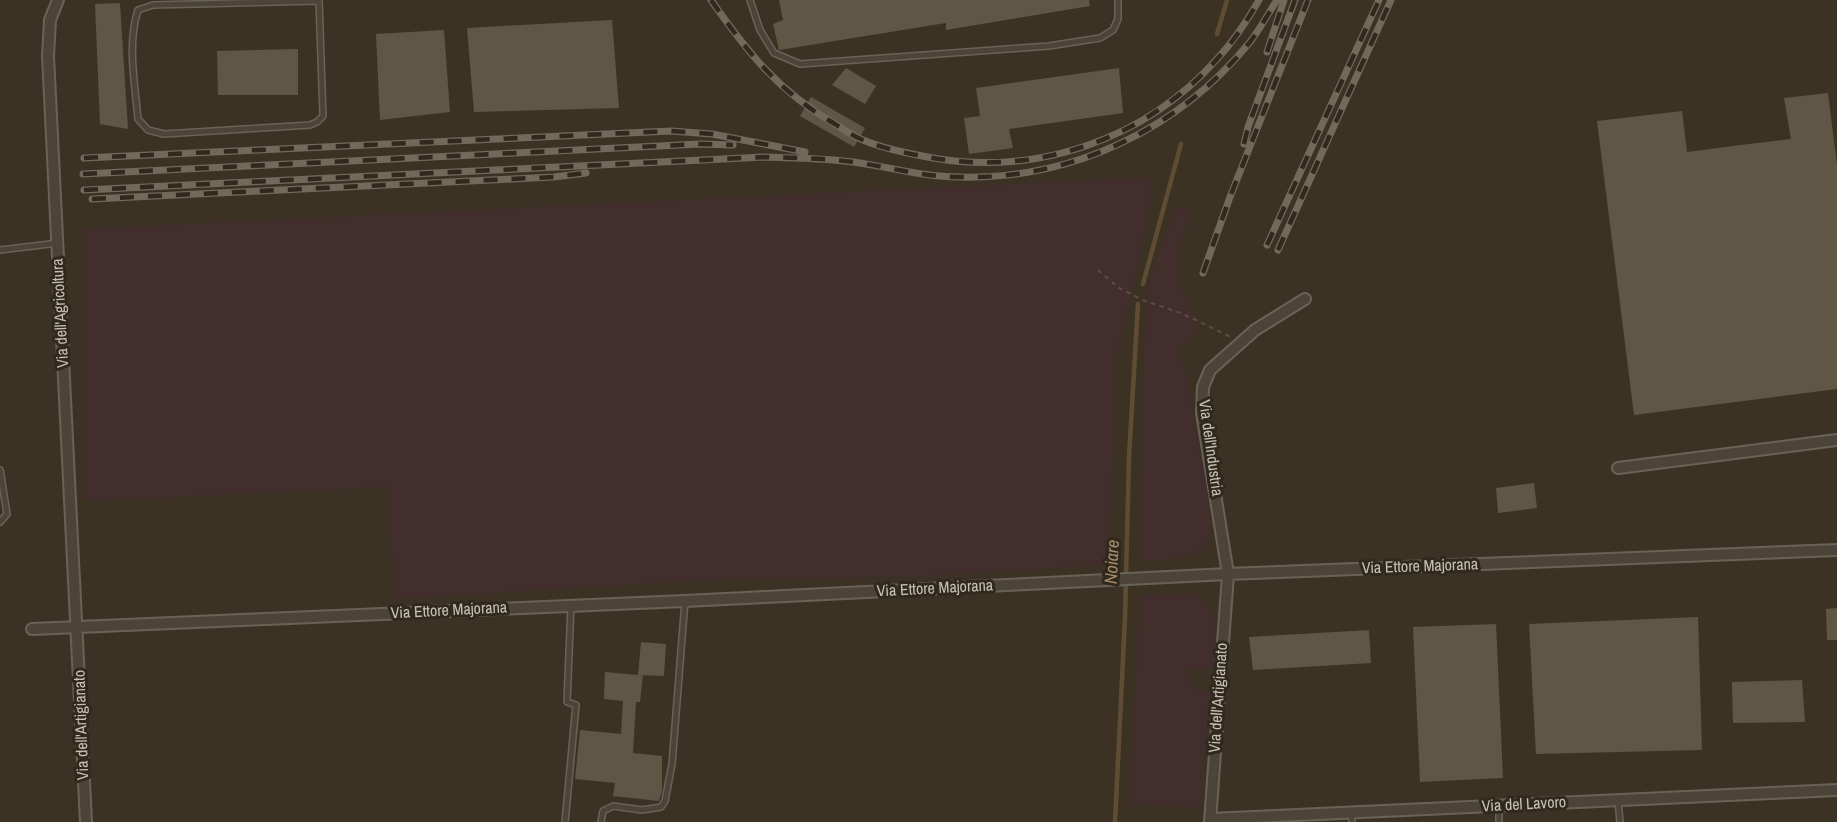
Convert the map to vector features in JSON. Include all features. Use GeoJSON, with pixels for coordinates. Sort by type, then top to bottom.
{"type":"FeatureCollection","features":[{"type":"Feature","properties":{"kind":"street","name":"Via dell'Agricoltura"},"geometry":{"type":"LineString","coordinates":[[58,0],[50,20],[48,56],[78,628]]}},
{"type":"Feature","properties":{"kind":"street","name":"Via dell'Industria"},"geometry":{"type":"LineString","coordinates":[[1228,574],[1202,400],[1203,387],[1210,370],[1255,330],[1305,299]]}},
{"type":"Feature","properties":{"kind":"street"},"geometry":{"type":"LineString","coordinates":[[1618,468],[1837,440]]}},
{"type":"Feature","properties":{"kind":"street","name":"Via Ettore Majorana"},"geometry":{"type":"LineString","coordinates":[[32,629],[686,601],[1228,574],[1837,550]]}},
{"type":"Feature","properties":{"kind":"street","name":"Via dell'Artigianato"},"geometry":{"type":"LineString","coordinates":[[1210,821],[1228,574]]}},
{"type":"Feature","properties":{"kind":"street","name":"Via dell'Artigianato"},"geometry":{"type":"LineString","coordinates":[[78,628],[86,822]]}},
{"type":"Feature","properties":{"kind":"street","name":"Via del Lavoro"},"geometry":{"type":"LineString","coordinates":[[1210,821],[1352,817],[1499,806],[1837,790]]}},
{"type":"Feature","properties":{"kind":"lane"},"geometry":{"type":"LineString","coordinates":[[750,0],[760,30],[774,53],[800,64],[1037,47],[1100,38],[1113,30],[1118,19],[1118,0]]}},
{"type":"Feature","properties":{"kind":"lane"},"geometry":{"type":"LineString","coordinates":[[319,1],[323,116],[317,122],[310,125],[164,134],[148,130],[138,120],[133,50],[134,22],[138,10],[153,5],[319,1]]}},
{"type":"Feature","properties":{"kind":"lane"},"geometry":{"type":"LineString","coordinates":[[0,250],[58,243]]}},
{"type":"Feature","properties":{"kind":"lane"},"geometry":{"type":"LineString","coordinates":[[0,470],[7,514],[0,522]]}},
{"type":"Feature","properties":{"kind":"lane"},"geometry":{"type":"LineString","coordinates":[[601,822],[603,811],[613,806],[642,810],[661,807],[665,801],[672,764],[686,601]]}},
{"type":"Feature","properties":{"kind":"lane"},"geometry":{"type":"LineString","coordinates":[[565,822],[576,705],[567,702],[571,605]]}},
{"type":"Feature","properties":{"kind":"lane"},"geometry":{"type":"LineString","coordinates":[[1618,800],[1620,822]]}},
{"type":"Feature","properties":{"kind":"lane"},"geometry":{"type":"LineString","coordinates":[[1499,806],[1499,822]]}},
{"type":"Feature","properties":{"kind":"path"},"geometry":{"type":"LineString","coordinates":[[1098,270],[1119,288],[1145,301],[1209,325],[1239,344]]}},
{"type":"Feature","properties":{"kind":"shaded area"},"geometry":{"type":"Polygon","coordinates":[[[1154,177],[1140,258],[1116,356],[1109,565],[927,576],[705,580],[395,599],[387,487],[86,501],[83,229],[1154,177]]]}},
{"type":"Feature","properties":{"kind":"shaded area"},"geometry":{"type":"Polygon","coordinates":[[[1175,206],[1190,213],[1179,249],[1180,286],[1199,330],[1176,351],[1186,372],[1213,523],[1206,546],[1197,551],[1175,559],[1141,561],[1144,344],[1148,285],[1175,206]]]}},
{"type":"Feature","properties":{"kind":"shaded area"},"geometry":{"type":"Polygon","coordinates":[[[1194,593],[1209,607],[1213,616],[1215,636],[1212,668],[1205,671],[1201,668],[1189,668],[1186,676],[1192,686],[1209,693],[1200,808],[1129,804],[1140,595],[1194,593]]]}},
{"type":"Feature","properties":{"kind":"building"},"geometry":{"type":"Polygon","coordinates":[[[779,0],[1089,0],[1090,6],[946,30],[946,23],[779,50],[773,24],[783,20],[779,0]]]}},
{"type":"Feature","properties":{"kind":"building"},"geometry":{"type":"Polygon","coordinates":[[[120,3],[128,129],[100,124],[95,4],[120,3]]]}},
{"type":"Feature","properties":{"kind":"building"},"geometry":{"type":"Polygon","coordinates":[[[612,20],[619,108],[474,112],[467,28],[612,20]]]}},
{"type":"Feature","properties":{"kind":"building"},"geometry":{"type":"Polygon","coordinates":[[[444,30],[450,112],[380,120],[376,34],[444,30]]]}},
{"type":"Feature","properties":{"kind":"building"},"geometry":{"type":"Polygon","coordinates":[[[298,49],[298,95],[218,95],[217,51],[298,49]]]}},
{"type":"Feature","properties":{"kind":"building"},"geometry":{"type":"Polygon","coordinates":[[[846,68],[876,86],[865,104],[832,85],[846,68]]]}},
{"type":"Feature","properties":{"kind":"building"},"geometry":{"type":"Polygon","coordinates":[[[1119,68],[1123,113],[1009,129],[1013,148],[969,154],[964,118],[980,116],[976,88],[1119,68]]]}},
{"type":"Feature","properties":{"kind":"building"},"geometry":{"type":"Polygon","coordinates":[[[1828,93],[1837,165],[1837,389],[1634,415],[1597,121],[1682,111],[1687,152],[1791,139],[1784,98],[1828,93]]]}},
{"type":"Feature","properties":{"kind":"building"},"geometry":{"type":"Polygon","coordinates":[[[811,97],[865,128],[854,147],[800,116],[811,97]]]}},
{"type":"Feature","properties":{"kind":"building"},"geometry":{"type":"Polygon","coordinates":[[[1534,483],[1537,508],[1498,513],[1496,488],[1534,483]]]}},
{"type":"Feature","properties":{"kind":"building"},"geometry":{"type":"Polygon","coordinates":[[[1837,608],[1837,640],[1827,640],[1826,609],[1837,608]]]}},
{"type":"Feature","properties":{"kind":"building"},"geometry":{"type":"Polygon","coordinates":[[[1698,617],[1702,750],[1536,754],[1529,624],[1698,617]]]}},
{"type":"Feature","properties":{"kind":"building"},"geometry":{"type":"Polygon","coordinates":[[[1496,624],[1503,778],[1420,782],[1413,627],[1496,624]]]}},
{"type":"Feature","properties":{"kind":"building"},"geometry":{"type":"Polygon","coordinates":[[[1369,630],[1371,663],[1253,670],[1249,637],[1369,630]]]}},
{"type":"Feature","properties":{"kind":"building"},"geometry":{"type":"Polygon","coordinates":[[[641,642],[666,644],[664,676],[643,675],[640,702],[636,702],[633,753],[662,756],[662,791],[659,801],[613,796],[615,783],[575,779],[580,730],[621,734],[623,701],[604,699],[605,672],[638,675],[641,642]]]}},
{"type":"Feature","properties":{"kind":"building"},"geometry":{"type":"Polygon","coordinates":[[[1802,680],[1805,722],[1733,723],[1732,682],[1802,680]]]}},
{"type":"Feature","properties":{"kind":"waterway","name":"Noiare"},"geometry":{"type":"LineString","coordinates":[[1217,34],[1227,0]]}},
{"type":"Feature","properties":{"kind":"waterway","name":"Noiare"},"geometry":{"type":"LineString","coordinates":[[1143,284],[1181,144]]}},
{"type":"Feature","properties":{"kind":"waterway","name":"Noiare"},"geometry":{"type":"LineString","coordinates":[[1115,822],[1125,618],[1129,457],[1138,304]]}},
{"type":"Feature","properties":{"kind":"railway"},"geometry":{"type":"LineString","coordinates":[[711,0],[751,54],[780,84],[845,131],[871,143],[897,151],[972,162],[1012,161],[1050,156],[1088,145],[1124,130],[1157,111],[1189,87],[1229,45],[1259,0]]}},
{"type":"Feature","properties":{"kind":"railway"},"geometry":{"type":"LineString","coordinates":[[84,190],[764,157],[848,161],[946,177],[1001,176],[1042,170],[1082,159],[1120,144],[1156,124],[1190,101],[1250,42],[1277,0]]}},
{"type":"Feature","properties":{"kind":"railway"},"geometry":{"type":"LineString","coordinates":[[1267,52],[1284,0]]}},
{"type":"Feature","properties":{"kind":"railway"},"geometry":{"type":"LineString","coordinates":[[1244,144],[1248,127],[1295,0]]}},
{"type":"Feature","properties":{"kind":"railway"},"geometry":{"type":"LineString","coordinates":[[1203,273],[1230,197],[1308,0]]}},
{"type":"Feature","properties":{"kind":"railway"},"geometry":{"type":"LineString","coordinates":[[1267,245],[1379,0]]}},
{"type":"Feature","properties":{"kind":"railway"},"geometry":{"type":"LineString","coordinates":[[1278,250],[1391,0]]}},
{"type":"Feature","properties":{"kind":"railway"},"geometry":{"type":"LineString","coordinates":[[84,158],[671,131],[712,134],[805,152]]}},
{"type":"Feature","properties":{"kind":"railway"},"geometry":{"type":"LineString","coordinates":[[83,174],[700,144],[733,145]]}},
{"type":"Feature","properties":{"kind":"railway"},"geometry":{"type":"LineString","coordinates":[[92,199],[554,177],[586,173]]}}]}
